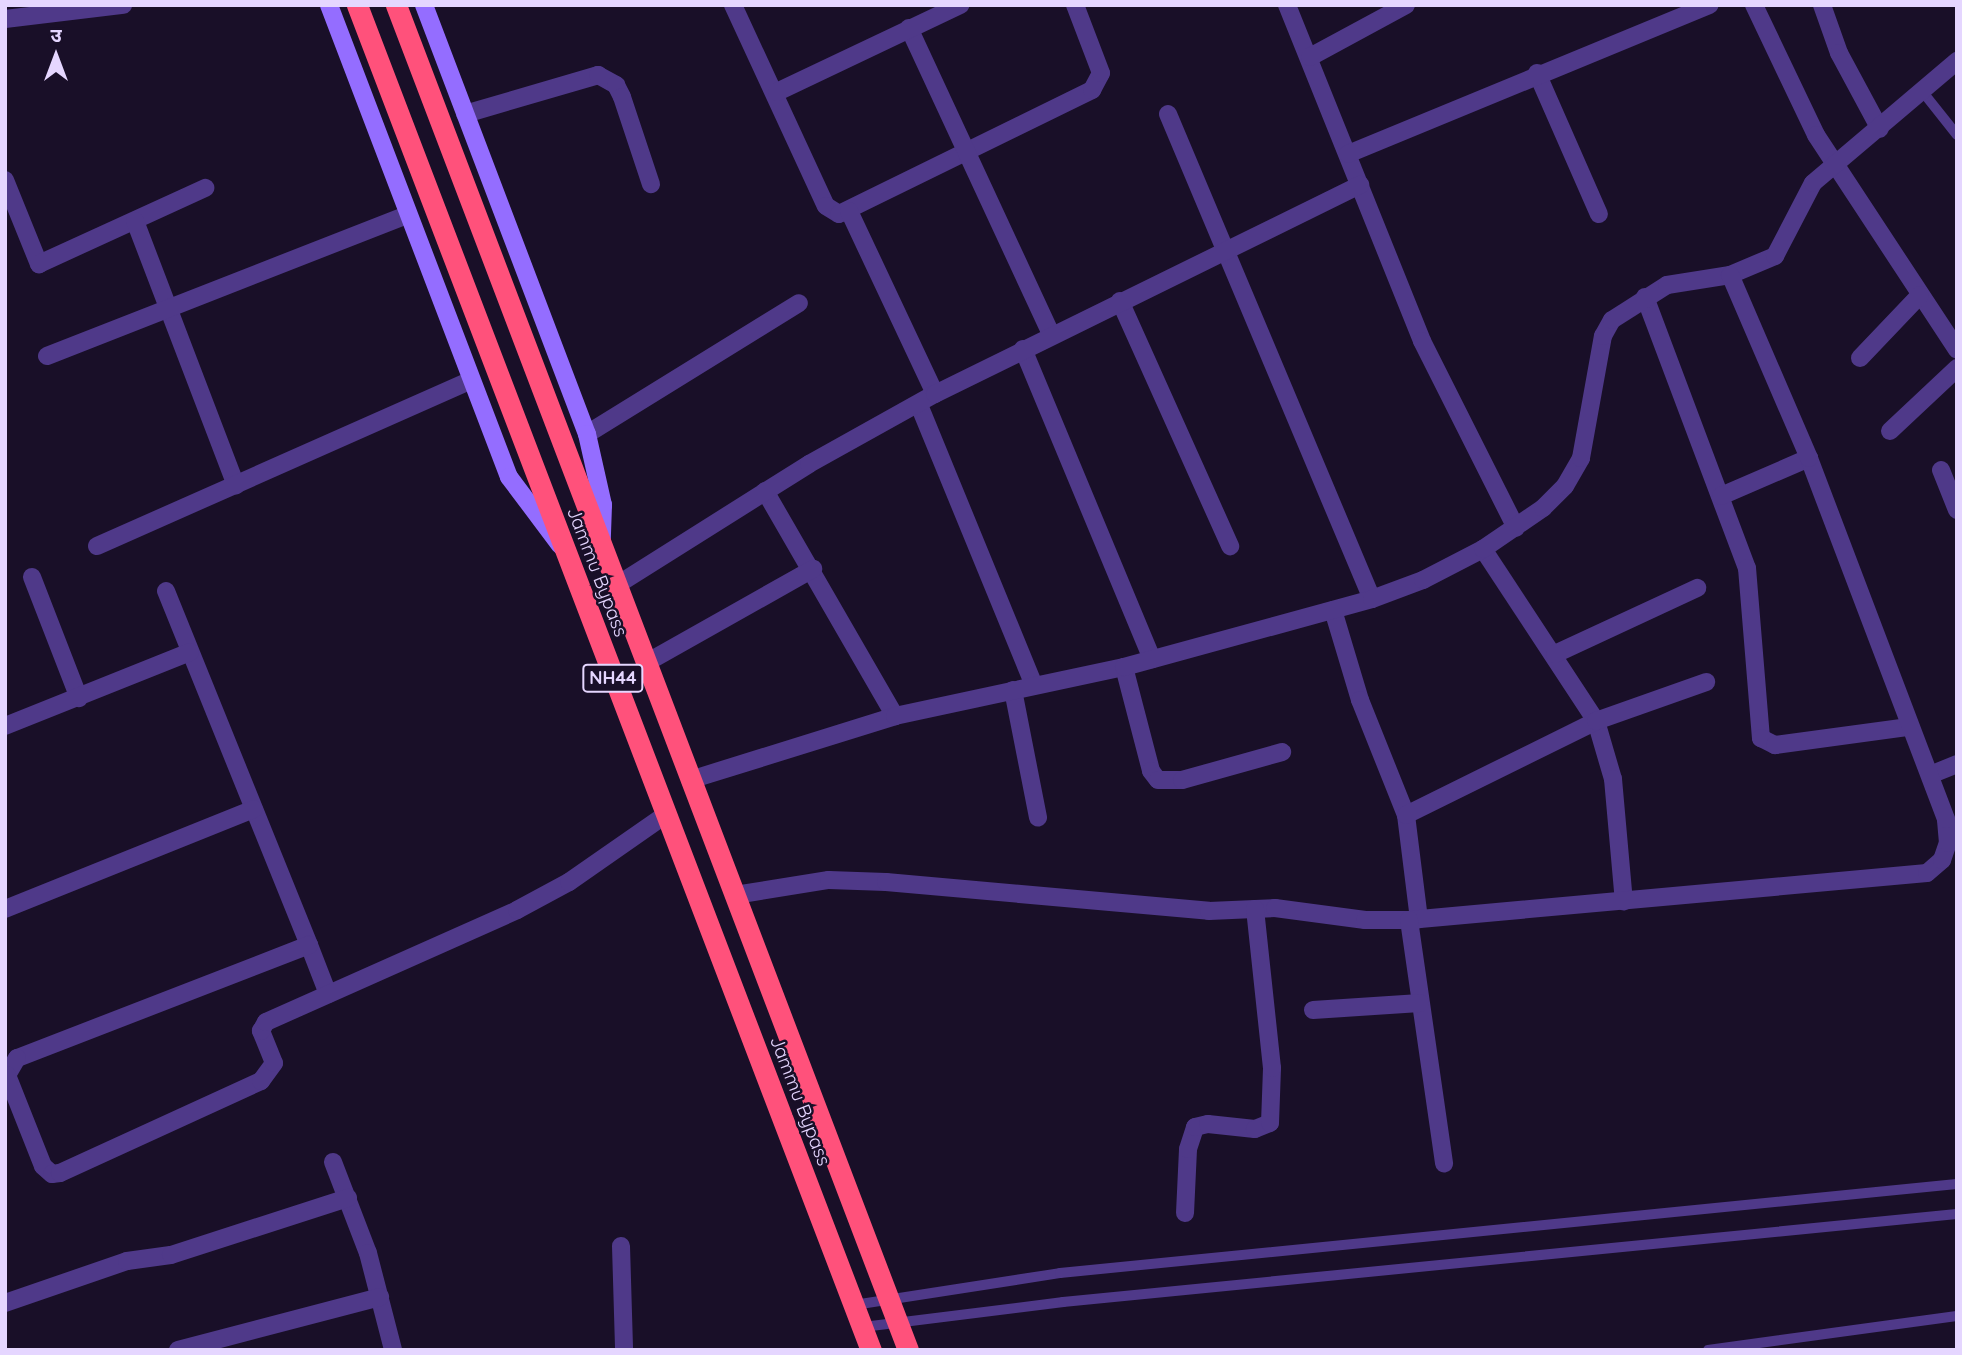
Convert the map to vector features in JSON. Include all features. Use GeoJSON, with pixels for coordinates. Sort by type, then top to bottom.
{"type":"FeatureCollection","features":[{"type":"Feature","properties":{"kind":"highway","name":"Jammu Bypass"},"geometry":{"type":"LineString","coordinates":[[357,5],[871,1350]]}},
{"type":"Feature","properties":{"kind":"highway","name":"Jammu Bypass"},"geometry":{"type":"LineString","coordinates":[[396,5],[908,1350]]}},
{"type":"Feature","properties":{"kind":"street"},"geometry":{"type":"LineString","coordinates":[[5,19],[123,5]]}},
{"type":"Feature","properties":{"kind":"street"},"geometry":{"type":"LineString","coordinates":[[329,5],[509,477],[565,550]]}},
{"type":"Feature","properties":{"kind":"street"},"geometry":{"type":"LineString","coordinates":[[424,5],[587,434],[603,505],[602,546]]}},
{"type":"Feature","properties":{"kind":"street"},"geometry":{"type":"LineString","coordinates":[[733,5],[776,92],[826,206],[839,214],[1100,83],[1101,74],[1075,5]]}},
{"type":"Feature","properties":{"kind":"street"},"geometry":{"type":"LineString","coordinates":[[776,92],[960,5]]}},
{"type":"Feature","properties":{"kind":"street"},"geometry":{"type":"LineString","coordinates":[[1287,5],[1422,341],[1516,528]]}},
{"type":"Feature","properties":{"kind":"street"},"geometry":{"type":"LineString","coordinates":[[1310,57],[1406,5]]}},
{"type":"Feature","properties":{"kind":"street"},"geometry":{"type":"LineString","coordinates":[[1348,154],[1537,72],[1709,5]]}},
{"type":"Feature","properties":{"kind":"street"},"geometry":{"type":"LineString","coordinates":[[1754,5],[1793,94],[1834,166],[1957,350]]}},
{"type":"Feature","properties":{"kind":"street"},"geometry":{"type":"LineString","coordinates":[[1822,5],[1845,65],[1880,129]]}},
{"type":"Feature","properties":{"kind":"street"},"geometry":{"type":"LineString","coordinates":[[909,28],[1051,334]]}},
{"type":"Feature","properties":{"kind":"street"},"geometry":{"type":"LineString","coordinates":[[691,780],[895,716],[1124,667],[1372,599],[1423,580],[1483,550],[1516,528],[1565,486],[1581,458],[1603,335],[1612,320],[1667,285],[1730,275],[1775,256],[1802,197],[1834,166],[1957,61]]}},
{"type":"Feature","properties":{"kind":"street"},"geometry":{"type":"LineString","coordinates":[[1537,72],[1599,214]]}},
{"type":"Feature","properties":{"kind":"street"},"geometry":{"type":"LineString","coordinates":[[465,114],[586,76],[608,78],[622,97],[651,184]]}},
{"type":"Feature","properties":{"kind":"street"},"geometry":{"type":"LineString","coordinates":[[1168,114],[1228,248],[1372,599]]}},
{"type":"Feature","properties":{"kind":"street"},"geometry":{"type":"LineString","coordinates":[[5,180],[39,264],[205,188]]}},
{"type":"Feature","properties":{"kind":"street"},"geometry":{"type":"LineString","coordinates":[[617,585],[765,491],[935,394],[1051,334],[1360,185]]}},
{"type":"Feature","properties":{"kind":"street"},"geometry":{"type":"LineString","coordinates":[[849,211],[935,394]]}},
{"type":"Feature","properties":{"kind":"street"},"geometry":{"type":"LineString","coordinates":[[47,356],[168,306],[407,215]]}},
{"type":"Feature","properties":{"kind":"street"},"geometry":{"type":"LineString","coordinates":[[135,221],[236,485]]}},
{"type":"Feature","properties":{"kind":"street"},"geometry":{"type":"LineString","coordinates":[[735,895],[829,880],[1209,911],[1255,909],[1414,920],[1927,873],[1942,860],[1948,844],[1946,819],[1809,458],[1730,275]]}},
{"type":"Feature","properties":{"kind":"street"},"geometry":{"type":"LineString","coordinates":[[1860,358],[1920,295]]}},
{"type":"Feature","properties":{"kind":"street"},"geometry":{"type":"LineString","coordinates":[[1645,297],[1747,568],[1761,738],[1775,745],[1909,727]]}},
{"type":"Feature","properties":{"kind":"street"},"geometry":{"type":"LineString","coordinates":[[1120,301],[1230,546]]}},
{"type":"Feature","properties":{"kind":"street"},"geometry":{"type":"LineString","coordinates":[[587,434],[799,303]]}},
{"type":"Feature","properties":{"kind":"street"},"geometry":{"type":"LineString","coordinates":[[1023,349],[1152,659]]}},
{"type":"Feature","properties":{"kind":"street"},"geometry":{"type":"LineString","coordinates":[[1890,431],[1957,368]]}},
{"type":"Feature","properties":{"kind":"street"},"geometry":{"type":"LineString","coordinates":[[97,546],[471,380]]}},
{"type":"Feature","properties":{"kind":"street"},"geometry":{"type":"LineString","coordinates":[[919,405],[1034,685]]}},
{"type":"Feature","properties":{"kind":"street"},"geometry":{"type":"LineString","coordinates":[[1721,496],[1809,458]]}},
{"type":"Feature","properties":{"kind":"street"},"geometry":{"type":"LineString","coordinates":[[1941,470],[1957,510]]}},
{"type":"Feature","properties":{"kind":"street"},"geometry":{"type":"LineString","coordinates":[[765,491],[813,569],[895,716]]}},
{"type":"Feature","properties":{"kind":"street"},"geometry":{"type":"LineString","coordinates":[[1483,550],[1555,654],[1596,721],[1613,779],[1623,902]]}},
{"type":"Feature","properties":{"kind":"street"},"geometry":{"type":"LineString","coordinates":[[646,663],[813,569]]}},
{"type":"Feature","properties":{"kind":"street"},"geometry":{"type":"LineString","coordinates":[[32,577],[79,698]]}},
{"type":"Feature","properties":{"kind":"street"},"geometry":{"type":"LineString","coordinates":[[1555,654],[1697,588]]}},
{"type":"Feature","properties":{"kind":"street"},"geometry":{"type":"LineString","coordinates":[[166,591],[328,994]]}},
{"type":"Feature","properties":{"kind":"street"},"geometry":{"type":"LineString","coordinates":[[1333,610],[1360,700],[1406,815],[1420,1003],[1444,1163]]}},
{"type":"Feature","properties":{"kind":"street"},"geometry":{"type":"LineString","coordinates":[[5,726],[190,652]]}},
{"type":"Feature","properties":{"kind":"street"},"geometry":{"type":"LineString","coordinates":[[1124,667],[1151,771],[1158,780],[1182,780],[1282,752]]}},
{"type":"Feature","properties":{"kind":"street"},"geometry":{"type":"LineString","coordinates":[[1406,815],[1596,721],[1706,682]]}},
{"type":"Feature","properties":{"kind":"street"},"geometry":{"type":"LineString","coordinates":[[1013,690],[1038,818]]}},
{"type":"Feature","properties":{"kind":"street"},"geometry":{"type":"LineString","coordinates":[[1930,775],[1957,764]]}},
{"type":"Feature","properties":{"kind":"street"},"geometry":{"type":"LineString","coordinates":[[5,909],[254,809]]}},
{"type":"Feature","properties":{"kind":"street"},"geometry":{"type":"LineString","coordinates":[[309,945],[17,1058],[7,1066],[7,1075],[47,1172],[60,1173],[267,1077],[274,1063],[262,1037],[263,1024],[543,897],[665,815]]}},
{"type":"Feature","properties":{"kind":"street"},"geometry":{"type":"LineString","coordinates":[[1185,1213],[1188,1149],[1195,1128],[1208,1124],[1255,1129],[1270,1123],[1272,1068],[1255,909]]}},
{"type":"Feature","properties":{"kind":"street"},"geometry":{"type":"LineString","coordinates":[[1314,1010],[1420,1003]]}},
{"type":"Feature","properties":{"kind":"street"},"geometry":{"type":"LineString","coordinates":[[333,1162],[348,1198],[380,1297],[393,1350]]}},
{"type":"Feature","properties":{"kind":"street"},"geometry":{"type":"LineString","coordinates":[[5,1303],[127,1261],[171,1255],[348,1198]]}},
{"type":"Feature","properties":{"kind":"street"},"geometry":{"type":"LineString","coordinates":[[621,1246],[624,1350]]}},
{"type":"Feature","properties":{"kind":"street"},"geometry":{"type":"LineString","coordinates":[[178,1350],[380,1297]]}},
{"type":"Feature","properties":{"kind":"lane"},"geometry":{"type":"LineString","coordinates":[[1922,91],[1957,135]]}},
{"type":"Feature","properties":{"kind":"lane"},"geometry":{"type":"LineString","coordinates":[[854,1305],[1060,1273],[1957,1184]]}},
{"type":"Feature","properties":{"kind":"lane"},"geometry":{"type":"LineString","coordinates":[[863,1327],[1957,1214]]}},
{"type":"Feature","properties":{"kind":"lane"},"geometry":{"type":"LineString","coordinates":[[1708,1350],[1957,1315]]}}]}
